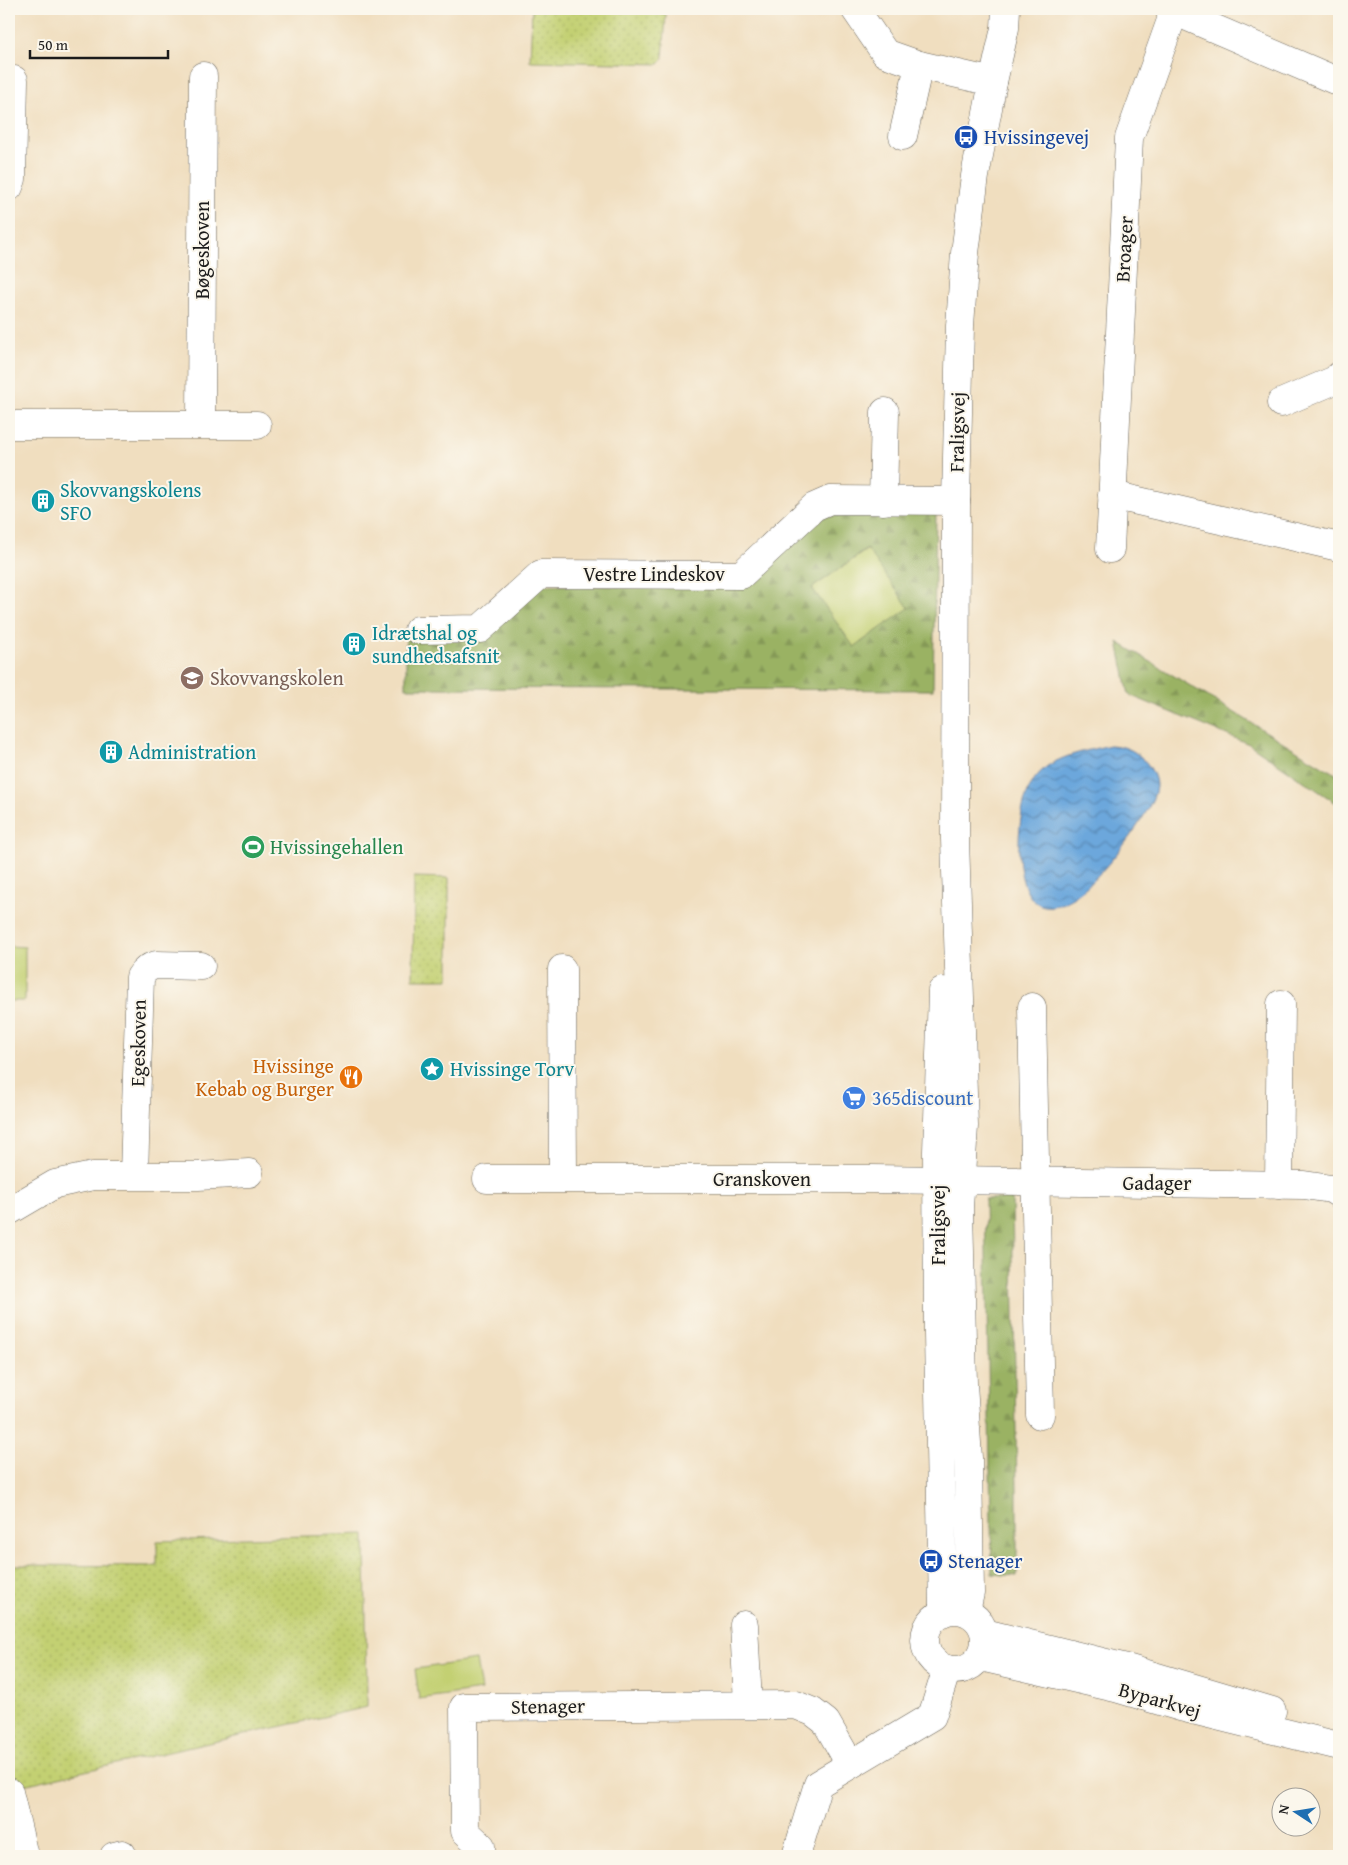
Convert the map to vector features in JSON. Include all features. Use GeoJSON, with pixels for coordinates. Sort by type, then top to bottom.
{"type":"FeatureCollection","features":[{"type":"Feature","properties":{"kind":"street"},"geometry":{"type":"LineString","coordinates":[[855,9],[885,53],[919,65],[992,82]]}},
{"type":"Feature","properties":{"kind":"street"},"geometry":{"type":"LineString","coordinates":[[1173,9],[1339,82]]}},
{"type":"Feature","properties":{"kind":"street","name":"Broager"},"geometry":{"type":"LineString","coordinates":[[1110,549],[1129,138],[1173,9]]}},
{"type":"Feature","properties":{"kind":"street","name":"Fraligsvej"},"geometry":{"type":"LineString","coordinates":[[955,1612],[970,1593],[968,1458],[963,1384],[958,1208],[949,1181],[944,939],[955,839],[956,501],[960,326],[965,254],[975,176],[992,82],[1009,15]]}},
{"type":"Feature","properties":{"kind":"street"},"geometry":{"type":"LineString","coordinates":[[903,136],[919,65]]}},
{"type":"Feature","properties":{"kind":"street","name":"Bøgeskoven"},"geometry":{"type":"LineString","coordinates":[[201,424],[204,76]]}},
{"type":"Feature","properties":{"kind":"street"},"geometry":{"type":"LineString","coordinates":[[9,187],[12,180],[14,80]]}},
{"type":"Feature","properties":{"kind":"street"},"geometry":{"type":"LineString","coordinates":[[1281,403],[1335,380],[1339,376]]}},
{"type":"Feature","properties":{"kind":"street"},"geometry":{"type":"LineString","coordinates":[[883,501],[885,412]]}},
{"type":"Feature","properties":{"kind":"street"},"geometry":{"type":"LineString","coordinates":[[9,425],[257,425]]}},
{"type":"Feature","properties":{"kind":"street"},"geometry":{"type":"LineString","coordinates":[[1112,495],[1339,547]]}},
{"type":"Feature","properties":{"kind":"street","name":"Vestre Lindeskov"},"geometry":{"type":"LineString","coordinates":[[418,630],[480,630],[541,574],[741,575],[814,507],[830,500],[956,501]]}},
{"type":"Feature","properties":{"kind":"street","name":"Egeskoven"},"geometry":{"type":"LineString","coordinates":[[134,1175],[140,977],[144,970],[156,965],[201,966]]}},
{"type":"Feature","properties":{"kind":"street"},"geometry":{"type":"LineString","coordinates":[[562,969],[563,1178]]}},
{"type":"Feature","properties":{"kind":"street"},"geometry":{"type":"LineString","coordinates":[[1279,1185],[1281,1004]]}},
{"type":"Feature","properties":{"kind":"street"},"geometry":{"type":"LineString","coordinates":[[1032,1007],[1040,1415]]}},
{"type":"Feature","properties":{"kind":"street"},"geometry":{"type":"LineString","coordinates":[[9,1212],[54,1184],[93,1176],[198,1176],[249,1173]]}},
{"type":"Feature","properties":{"kind":"street","name":"Granskoven"},"geometry":{"type":"LineString","coordinates":[[487,1179],[949,1181]]}},
{"type":"Feature","properties":{"kind":"street","name":"Gadager"},"geometry":{"type":"LineString","coordinates":[[949,1181],[1279,1185],[1323,1187],[1339,1194]]}},
{"type":"Feature","properties":{"kind":"street"},"geometry":{"type":"LineString","coordinates":[[955,1612],[978,1620],[983,1645],[977,1662],[966,1668],[953,1670],[941,1666],[931,1658],[925,1645],[925,1639],[928,1626],[932,1620],[955,1612]]}},
{"type":"Feature","properties":{"kind":"street"},"geometry":{"type":"LineString","coordinates":[[744,1625],[748,1704]]}},
{"type":"Feature","properties":{"kind":"street","name":"Byparkvej"},"geometry":{"type":"LineString","coordinates":[[983,1645],[1146,1673],[1283,1715],[1339,1736]]}},
{"type":"Feature","properties":{"kind":"street","name":"Byparkvej"},"geometry":{"type":"LineString","coordinates":[[983,1645],[1184,1708],[1339,1746]]}},
{"type":"Feature","properties":{"kind":"street"},"geometry":{"type":"LineString","coordinates":[[796,1856],[818,1784],[932,1716],[947,1669]]}},
{"type":"Feature","properties":{"kind":"street","name":"Stenager"},"geometry":{"type":"LineString","coordinates":[[482,1856],[481,1846],[465,1831],[464,1707],[796,1705],[813,1712],[826,1722],[850,1764]]}},
{"type":"Feature","properties":{"kind":"street"},"geometry":{"type":"LineString","coordinates":[[9,1792],[24,1856]]}},
{"type":"Feature","properties":{"kind":"green space"},"geometry":{"type":"Polygon","coordinates":[[[532,9],[647,9],[653,13],[666,14],[663,59],[659,64],[530,61],[532,9]]]}},
{"type":"Feature","properties":{"kind":"green space"},"geometry":{"type":"Polygon","coordinates":[[[936,512],[933,690],[406,688],[406,638],[476,641],[543,585],[733,588],[826,516],[936,512]],[[867,549],[812,588],[854,647],[909,608],[867,549]]]}},
{"type":"Feature","properties":{"kind":"green space"},"geometry":{"type":"Polygon","coordinates":[[[868,549],[910,608],[854,648],[812,588],[868,549]]]}},
{"type":"Feature","properties":{"kind":"green space"},"geometry":{"type":"Polygon","coordinates":[[[1118,642],[1339,776],[1339,805],[1249,744],[1129,695],[1118,642]]]}},
{"type":"Feature","properties":{"kind":"green space"},"geometry":{"type":"Polygon","coordinates":[[[414,877],[449,878],[449,979],[413,979],[414,877]]]}},
{"type":"Feature","properties":{"kind":"green space"},"geometry":{"type":"Polygon","coordinates":[[[9,946],[25,947],[25,1001],[9,1001],[9,946]]]}},
{"type":"Feature","properties":{"kind":"green space"},"geometry":{"type":"Polygon","coordinates":[[[985,1199],[1012,1199],[1017,1576],[992,1574],[985,1199]]]}},
{"type":"Feature","properties":{"kind":"green space"},"geometry":{"type":"Polygon","coordinates":[[[365,1534],[367,1707],[19,1786],[12,1773],[9,1773],[9,1565],[157,1566],[157,1541],[365,1534]]]}},
{"type":"Feature","properties":{"kind":"green space"},"geometry":{"type":"Polygon","coordinates":[[[476,1660],[481,1690],[419,1699],[415,1669],[476,1660]]]}},
{"type":"Feature","properties":{"kind":"water"},"geometry":{"type":"Polygon","coordinates":[[[1110,745],[1132,750],[1146,762],[1152,771],[1156,786],[1146,813],[1108,865],[1081,892],[1071,899],[1050,906],[1036,902],[1026,890],[1021,871],[1019,849],[1023,806],[1028,791],[1042,770],[1056,761],[1110,745]]]}},
{"type":"Feature","properties":{"kind":"place","name":"Hvissingevej"},"geometry":{"type":"Point","coordinates":[966,137]}},
{"type":"Feature","properties":{"kind":"place","name":"Skovvangskolens SFO"},"geometry":{"type":"Point","coordinates":[43,501]}},
{"type":"Feature","properties":{"kind":"place","name":"Idrætshal og sundhedsafsnit"},"geometry":{"type":"Point","coordinates":[354,644]}},
{"type":"Feature","properties":{"kind":"place","name":"Skovvangskolen"},"geometry":{"type":"Point","coordinates":[192,678]}},
{"type":"Feature","properties":{"kind":"place","name":"Administration"},"geometry":{"type":"Point","coordinates":[111,752]}},
{"type":"Feature","properties":{"kind":"place","name":"Hvissingehallen"},"geometry":{"type":"Point","coordinates":[253,847]}},
{"type":"Feature","properties":{"kind":"place","name":"Hvissinge Torv"},"geometry":{"type":"Point","coordinates":[432,1069]}},
{"type":"Feature","properties":{"kind":"place","name":"Hvissinge Kebab og Burger"},"geometry":{"type":"Point","coordinates":[351,1077]}},
{"type":"Feature","properties":{"kind":"place","name":"365discount"},"geometry":{"type":"Point","coordinates":[854,1098]}},
{"type":"Feature","properties":{"kind":"place","name":"Stenager"},"geometry":{"type":"Point","coordinates":[931,1561]}}]}
